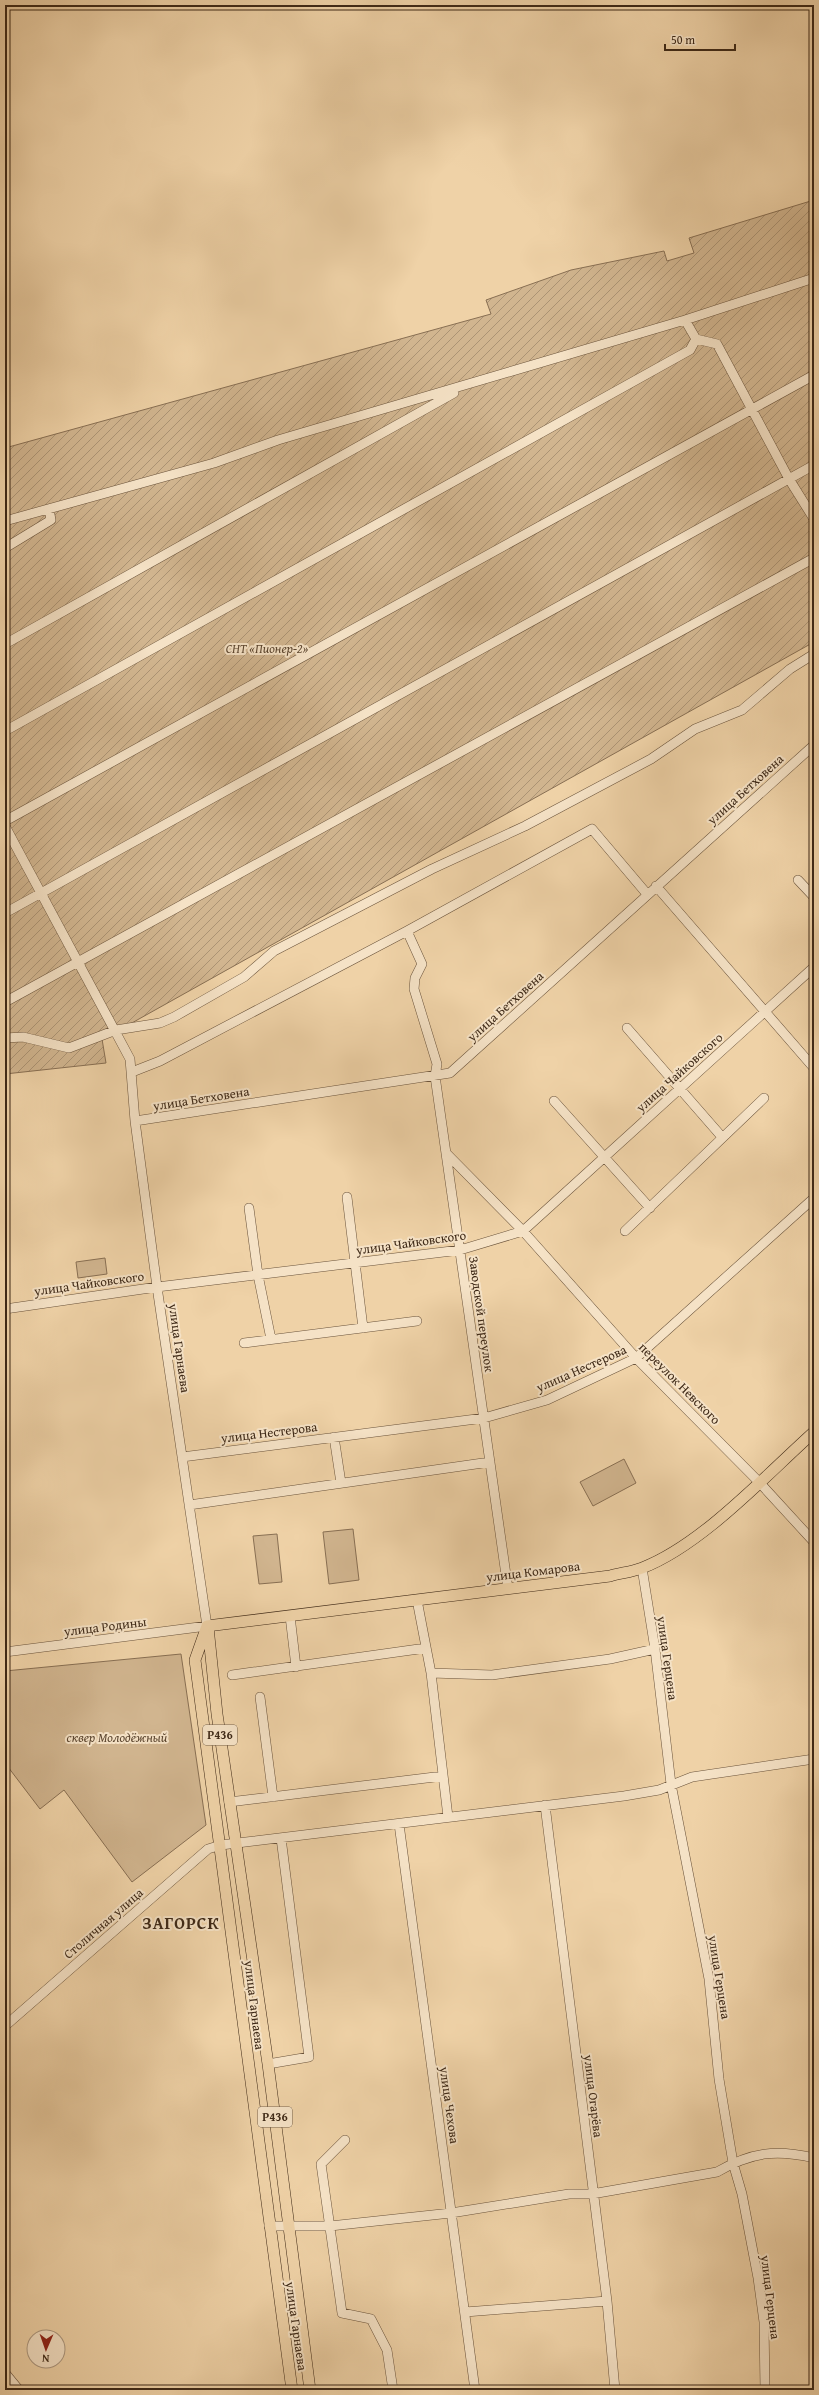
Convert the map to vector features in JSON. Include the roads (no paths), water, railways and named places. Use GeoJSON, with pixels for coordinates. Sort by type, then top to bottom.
{"type":"FeatureCollection","features":[{"type":"Feature","properties":{"kind":"main road","name":"улица Комарова"},"geometry":{"type":"LineString","coordinates":[[208,1626],[610,1576],[642,1568],[671,1553],[704,1532],[814,1432]]}},
{"type":"Feature","properties":{"kind":"main road","name":"улица Гарнаева"},"geometry":{"type":"LineString","coordinates":[[208,1626],[234,1844],[246,1909],[268,2064],[310,2390]]}},
{"type":"Feature","properties":{"kind":"main road","name":"улица Гарнаева"},"geometry":{"type":"LineString","coordinates":[[208,1626],[195,1660],[221,1845],[269,2226],[292,2390]]}},
{"type":"Feature","properties":{"kind":"street"},"geometry":{"type":"LineString","coordinates":[[5,522],[685,320],[814,278]]}},
{"type":"Feature","properties":{"kind":"street"},"geometry":{"type":"LineString","coordinates":[[685,320],[696,339],[717,344],[789,479],[814,520]]}},
{"type":"Feature","properties":{"kind":"street"},"geometry":{"type":"LineString","coordinates":[[5,731],[690,350],[696,339]]}},
{"type":"Feature","properties":{"kind":"street"},"geometry":{"type":"LineString","coordinates":[[5,822],[814,375]]}},
{"type":"Feature","properties":{"kind":"street"},"geometry":{"type":"LineString","coordinates":[[5,644],[465,386]]}},
{"type":"Feature","properties":{"kind":"street"},"geometry":{"type":"LineString","coordinates":[[5,913],[814,465]]}},
{"type":"Feature","properties":{"kind":"street"},"geometry":{"type":"LineString","coordinates":[[5,548],[51,520],[49,509]]}},
{"type":"Feature","properties":{"kind":"street"},"geometry":{"type":"LineString","coordinates":[[5,1002],[814,558]]}},
{"type":"Feature","properties":{"kind":"street"},"geometry":{"type":"LineString","coordinates":[[5,1038],[23,1037],[69,1048],[116,1030],[160,1023],[174,1017],[244,977],[274,951],[432,869],[525,826],[651,759],[695,729],[742,710],[790,669],[814,654]]}},
{"type":"Feature","properties":{"kind":"street","name":"улица Бетховена"},"geometry":{"type":"LineString","coordinates":[[135,1121],[450,1073],[814,745]]}},
{"type":"Feature","properties":{"kind":"street","name":"улица Гарнаева"},"geometry":{"type":"LineString","coordinates":[[5,826],[78,963],[116,1030],[130,1059],[135,1121],[157,1287],[208,1626]]}},
{"type":"Feature","properties":{"kind":"street"},"geometry":{"type":"LineString","coordinates":[[132,1072],[160,1061],[407,932],[592,829],[648,894]]}},
{"type":"Feature","properties":{"kind":"street"},"geometry":{"type":"LineString","coordinates":[[798,880],[814,898]]}},
{"type":"Feature","properties":{"kind":"street"},"geometry":{"type":"LineString","coordinates":[[656,886],[814,1068]]}},
{"type":"Feature","properties":{"kind":"street","name":"Заводской переулок"},"geometry":{"type":"LineString","coordinates":[[407,932],[422,964],[415,978],[414,989],[437,1064],[435,1076],[508,1589]]}},
{"type":"Feature","properties":{"kind":"street","name":"улица Чайковского"},"geometry":{"type":"LineString","coordinates":[[5,1308],[157,1287],[460,1250],[523,1231],[814,967]]}},
{"type":"Feature","properties":{"kind":"street"},"geometry":{"type":"LineString","coordinates":[[627,1028],[681,1088],[722,1137]]}},
{"type":"Feature","properties":{"kind":"street"},"geometry":{"type":"LineString","coordinates":[[625,1231],[764,1098]]}},
{"type":"Feature","properties":{"kind":"street"},"geometry":{"type":"LineString","coordinates":[[554,1101],[605,1156],[650,1208]]}},
{"type":"Feature","properties":{"kind":"street","name":"переулок Невского"},"geometry":{"type":"LineString","coordinates":[[446,1153],[523,1231],[636,1358],[759,1482],[814,1542]]}},
{"type":"Feature","properties":{"kind":"street"},"geometry":{"type":"LineString","coordinates":[[347,1197],[364,1328]]}},
{"type":"Feature","properties":{"kind":"street","name":"улица Нестерова"},"geometry":{"type":"LineString","coordinates":[[182,1457],[484,1418],[547,1400],[636,1358],[814,1198]]}},
{"type":"Feature","properties":{"kind":"street"},"geometry":{"type":"LineString","coordinates":[[249,1208],[258,1275],[271,1339]]}},
{"type":"Feature","properties":{"kind":"street"},"geometry":{"type":"LineString","coordinates":[[244,1343],[417,1321]]}},
{"type":"Feature","properties":{"kind":"street"},"geometry":{"type":"LineString","coordinates":[[334,1437],[341,1483]]}},
{"type":"Feature","properties":{"kind":"street"},"geometry":{"type":"LineString","coordinates":[[189,1505],[490,1462]]}},
{"type":"Feature","properties":{"kind":"street","name":"улица Герцена"},"geometry":{"type":"LineString","coordinates":[[642,1568],[655,1649],[671,1784],[709,1980],[719,2079],[733,2163],[742,2194],[759,2285],[764,2322],[766,2390]]}},
{"type":"Feature","properties":{"kind":"street"},"geometry":{"type":"LineString","coordinates":[[417,1600],[431,1673],[448,1817]]}},
{"type":"Feature","properties":{"kind":"street"},"geometry":{"type":"LineString","coordinates":[[290,1616],[296,1667]]}},
{"type":"Feature","properties":{"kind":"street","name":"улица Родины"},"geometry":{"type":"LineString","coordinates":[[5,1652],[208,1626]]}},
{"type":"Feature","properties":{"kind":"street"},"geometry":{"type":"LineString","coordinates":[[232,1675],[426,1648]]}},
{"type":"Feature","properties":{"kind":"street"},"geometry":{"type":"LineString","coordinates":[[431,1673],[492,1675],[610,1659],[655,1649]]}},
{"type":"Feature","properties":{"kind":"street"},"geometry":{"type":"LineString","coordinates":[[260,1697],[273,1797]]}},
{"type":"Feature","properties":{"kind":"street"},"geometry":{"type":"LineString","coordinates":[[221,1845],[648,1793],[692,1776],[803,1758],[814,1759]]}},
{"type":"Feature","properties":{"kind":"street"},"geometry":{"type":"LineString","coordinates":[[229,1802],[443,1776]]}},
{"type":"Feature","properties":{"kind":"street","name":"улица Огарёва"},"geometry":{"type":"LineString","coordinates":[[545,1805],[592,2194],[607,2301],[615,2390]]}},
{"type":"Feature","properties":{"kind":"street","name":"улица Чехова"},"geometry":{"type":"LineString","coordinates":[[399,1824],[475,2390]]}},
{"type":"Feature","properties":{"kind":"street"},"geometry":{"type":"LineString","coordinates":[[268,2064],[309,2057],[281,1838]]}},
{"type":"Feature","properties":{"kind":"street","name":"Столичная улица"},"geometry":{"type":"LineString","coordinates":[[5,2026],[208,1849],[221,1845]]}},
{"type":"Feature","properties":{"kind":"street"},"geometry":{"type":"LineString","coordinates":[[345,2140],[321,2164],[342,2313],[371,2319],[387,2350],[393,2390]]}},
{"type":"Feature","properties":{"kind":"street"},"geometry":{"type":"LineString","coordinates":[[269,2226],[330,2226],[451,2213],[569,2194],[592,2194],[717,2172],[733,2163],[771,2152],[792,2153],[814,2158]]}},
{"type":"Feature","properties":{"kind":"street"},"geometry":{"type":"LineString","coordinates":[[465,2312],[607,2301]]}},
{"type":"Feature","properties":{"kind":"street"},"geometry":{"type":"LineString","coordinates":[[5,2373],[19,2390]]}},
{"type":"Feature","properties":{"kind":"district","name":"ЗАГОРСК"},"geometry":{"type":"Point","coordinates":[181,1923]}},
{"type":"Feature","properties":{"kind":"park label","name":"СНТ «Пионер-2»"},"geometry":{"type":"Point","coordinates":[267,648]}},
{"type":"Feature","properties":{"kind":"park label","name":"сквер Молодёжный"},"geometry":{"type":"Point","coordinates":[117,1737]}}]}
